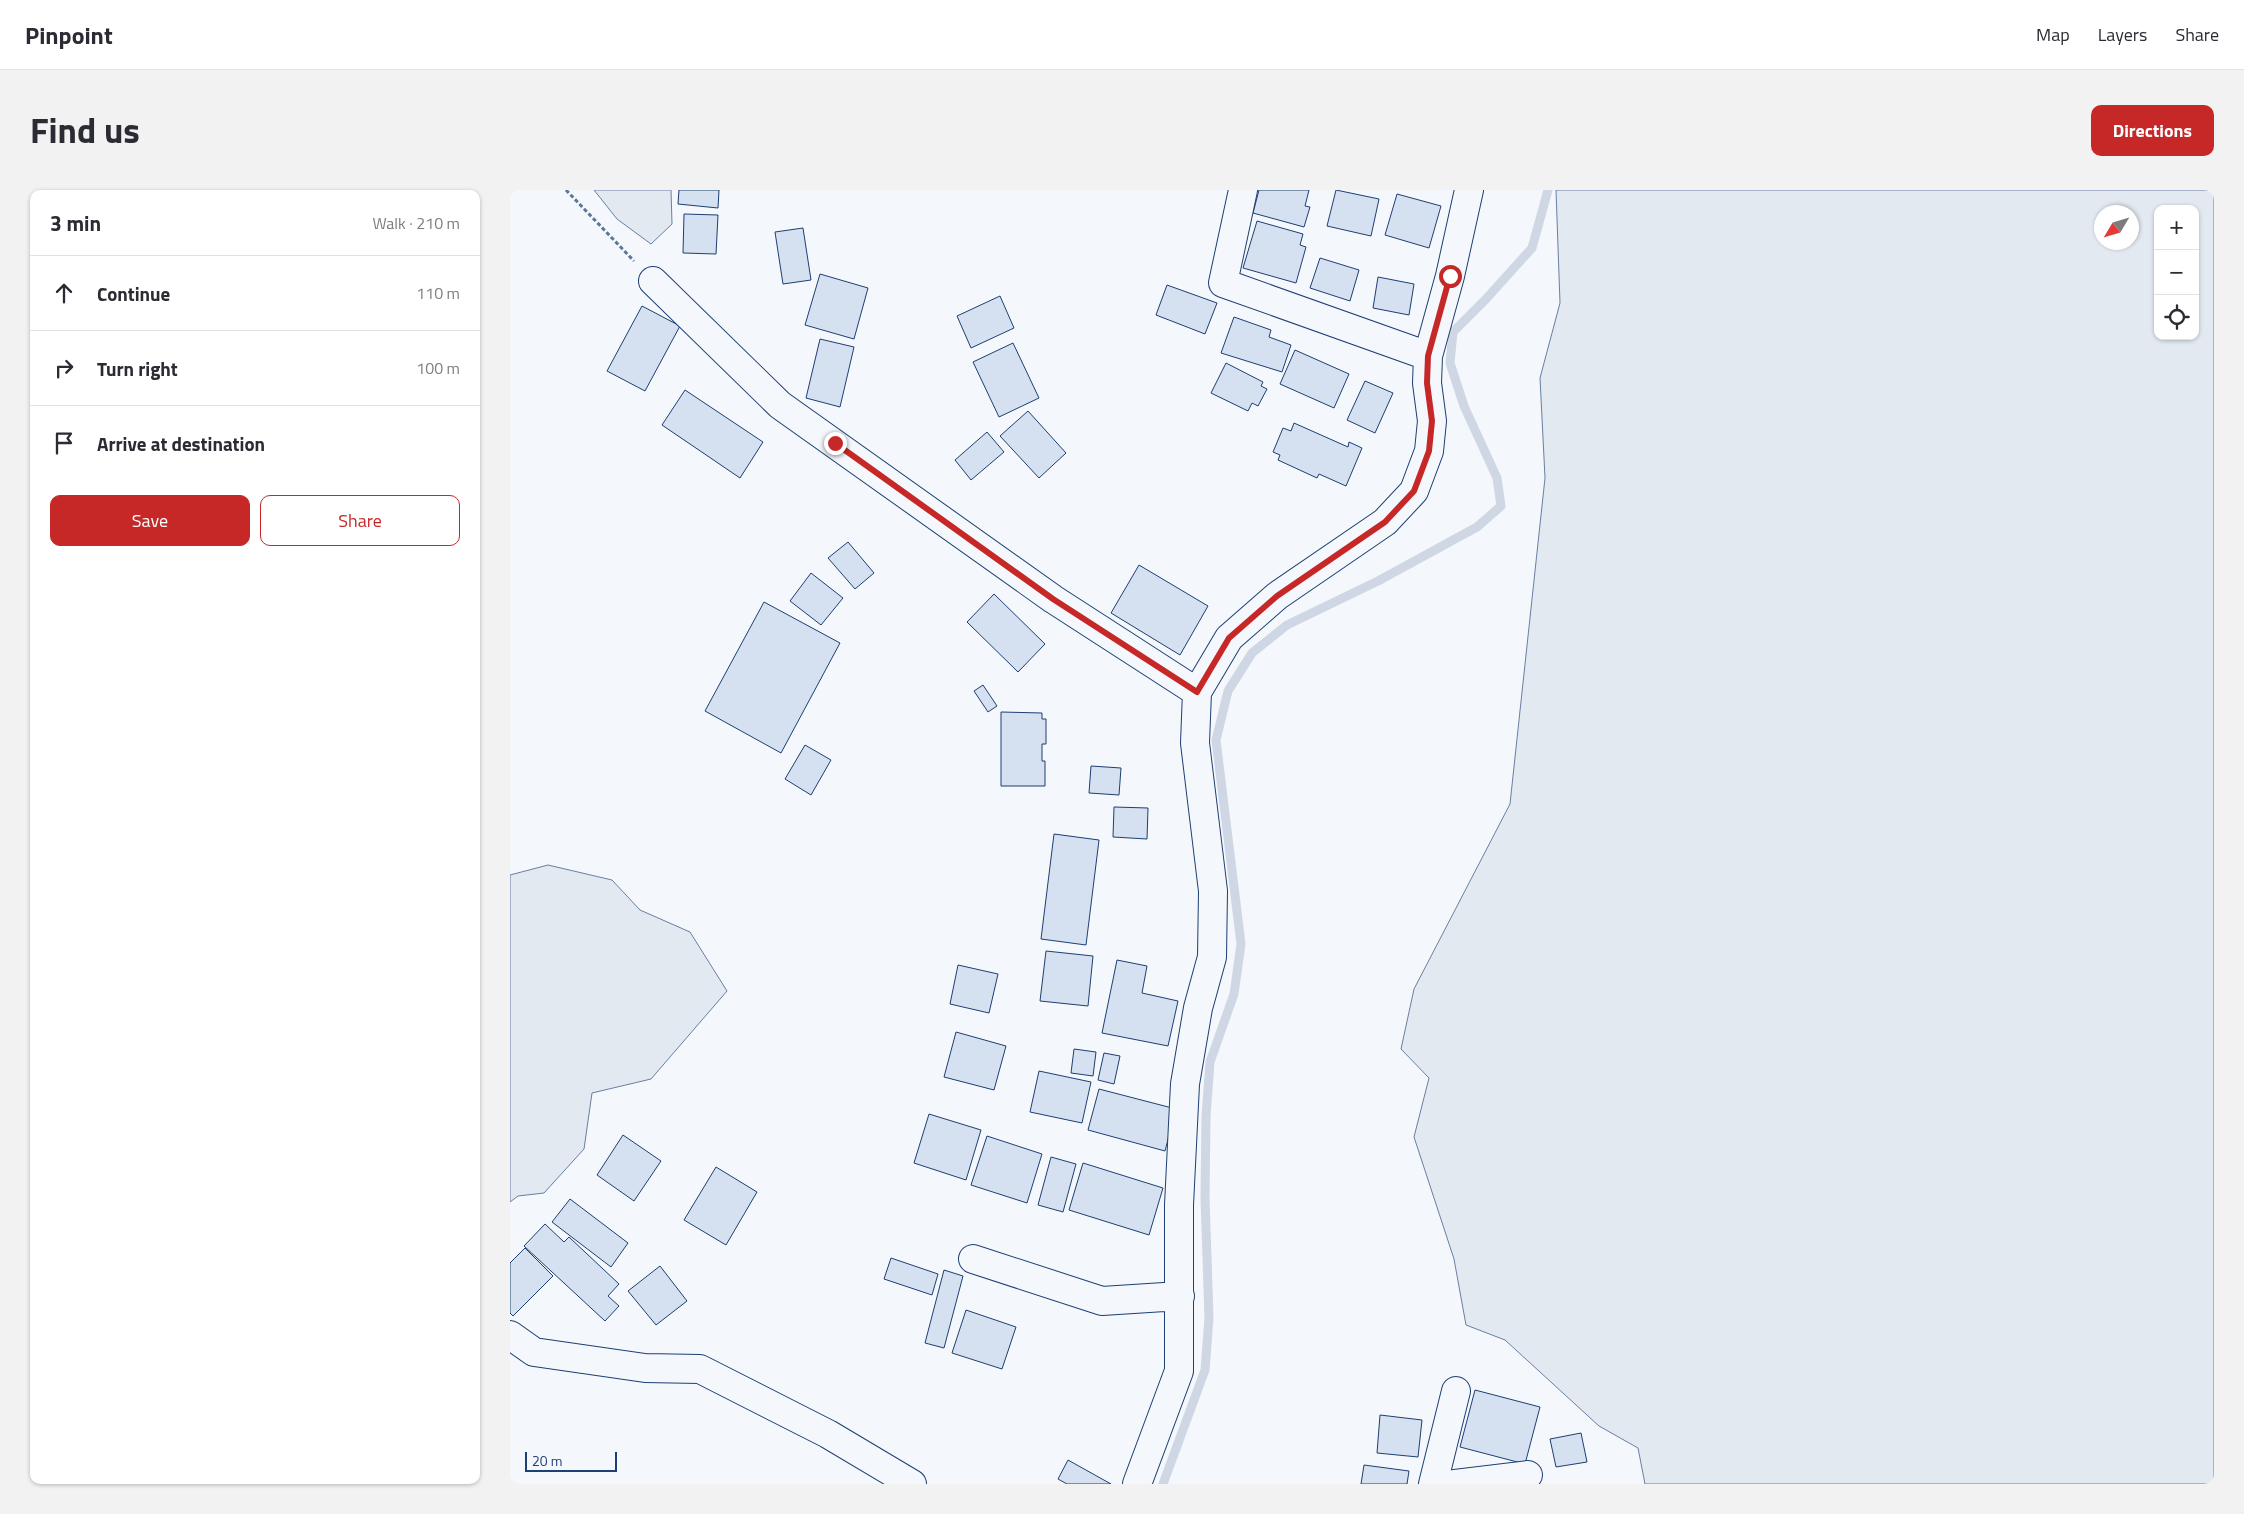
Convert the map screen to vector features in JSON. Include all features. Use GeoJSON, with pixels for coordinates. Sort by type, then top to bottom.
{"type":"FeatureCollection","features":[{"type":"Feature","properties":{"kind":"street"},"geometry":{"type":"LineString","coordinates":[[1243,190],[1224,283],[1428,356]]}},
{"type":"Feature","properties":{"kind":"street"},"geometry":{"type":"LineString","coordinates":[[1137,1484],[1179,1371],[1179,1205],[1185,1084],[1198,1008],[1212,957],[1213,891],[1195,743],[1197,692],[1229,638],[1277,596],[1385,522],[1414,491],[1429,451],[1432,421],[1427,383],[1428,356],[1450,276],[1470,190]]}},
{"type":"Feature","properties":{"kind":"street"},"geometry":{"type":"LineString","coordinates":[[653,281],[780,405],[1053,599],[1197,692]]}},
{"type":"Feature","properties":{"kind":"street"},"geometry":{"type":"LineString","coordinates":[[973,1259],[1102,1301],[1180,1296]]}},
{"type":"Feature","properties":{"kind":"street"},"geometry":{"type":"LineString","coordinates":[[510,1335],[534,1352],[645,1368],[700,1369],[828,1434],[912,1484]]}},
{"type":"Feature","properties":{"kind":"street"},"geometry":{"type":"LineString","coordinates":[[1433,1484],[1456,1391]]}},
{"type":"Feature","properties":{"kind":"street"},"geometry":{"type":"LineString","coordinates":[[1455,1484],[1528,1476]]}},
{"type":"Feature","properties":{"kind":"path"},"geometry":{"type":"LineString","coordinates":[[566,190],[653,281]]}},
{"type":"Feature","properties":{"kind":"shaded area"},"geometry":{"type":"Polygon","coordinates":[[[594,190],[671,190],[672,224],[651,244],[617,219],[594,190]]]}},
{"type":"Feature","properties":{"kind":"shaded area"},"geometry":{"type":"Polygon","coordinates":[[[1556,190],[2214,190],[2214,1484],[1645,1484],[1638,1448],[1599,1426],[1505,1340],[1466,1325],[1454,1259],[1414,1137],[1429,1078],[1401,1049],[1414,989],[1510,804],[1545,478],[1540,378],[1560,303],[1556,190]]]}},
{"type":"Feature","properties":{"kind":"shaded area"},"geometry":{"type":"Polygon","coordinates":[[[548,865],[612,880],[640,910],[690,932],[727,991],[651,1079],[592,1093],[584,1149],[544,1193],[518,1196],[510,1202],[510,875],[548,865]]]}},
{"type":"Feature","properties":{"kind":"building"},"geometry":{"type":"Polygon","coordinates":[[[679,190],[719,190],[718,208],[678,204],[679,190]]]}},
{"type":"Feature","properties":{"kind":"building"},"geometry":{"type":"Polygon","coordinates":[[[1259,190],[1309,190],[1305,206],[1310,207],[1304,227],[1253,213],[1259,190]]]}},
{"type":"Feature","properties":{"kind":"building"},"geometry":{"type":"Polygon","coordinates":[[[1336,190],[1379,199],[1371,236],[1327,226],[1336,190]]]}},
{"type":"Feature","properties":{"kind":"building"},"geometry":{"type":"Polygon","coordinates":[[[1397,194],[1441,206],[1429,248],[1385,235],[1397,194]]]}},
{"type":"Feature","properties":{"kind":"building"},"geometry":{"type":"Polygon","coordinates":[[[684,214],[718,215],[716,254],[683,253],[684,214]]]}},
{"type":"Feature","properties":{"kind":"building"},"geometry":{"type":"Polygon","coordinates":[[[1257,221],[1303,234],[1300,245],[1306,247],[1296,283],[1243,268],[1257,221]]]}},
{"type":"Feature","properties":{"kind":"building"},"geometry":{"type":"Polygon","coordinates":[[[803,228],[811,280],[783,284],[775,232],[803,228]]]}},
{"type":"Feature","properties":{"kind":"building"},"geometry":{"type":"Polygon","coordinates":[[[1320,258],[1359,270],[1350,301],[1310,288],[1320,258]]]}},
{"type":"Feature","properties":{"kind":"building"},"geometry":{"type":"Polygon","coordinates":[[[820,274],[868,288],[854,339],[805,325],[820,274]]]}},
{"type":"Feature","properties":{"kind":"building"},"geometry":{"type":"Polygon","coordinates":[[[1378,277],[1414,284],[1409,315],[1373,308],[1378,277]]]}},
{"type":"Feature","properties":{"kind":"building"},"geometry":{"type":"Polygon","coordinates":[[[1167,285],[1217,303],[1205,334],[1156,315],[1167,285]]]}},
{"type":"Feature","properties":{"kind":"building"},"geometry":{"type":"Polygon","coordinates":[[[1000,296],[1014,328],[971,348],[957,316],[1000,296]]]}},
{"type":"Feature","properties":{"kind":"building"},"geometry":{"type":"Polygon","coordinates":[[[642,306],[680,326],[645,391],[607,371],[642,306]]]}},
{"type":"Feature","properties":{"kind":"building"},"geometry":{"type":"Polygon","coordinates":[[[1234,317],[1271,330],[1269,337],[1291,345],[1282,372],[1221,353],[1234,317]]]}},
{"type":"Feature","properties":{"kind":"building"},"geometry":{"type":"Polygon","coordinates":[[[820,339],[854,347],[840,407],[806,398],[820,339]]]}},
{"type":"Feature","properties":{"kind":"building"},"geometry":{"type":"Polygon","coordinates":[[[1013,343],[1039,398],[999,417],[973,362],[1013,343]]]}},
{"type":"Feature","properties":{"kind":"building"},"geometry":{"type":"Polygon","coordinates":[[[1295,350],[1349,374],[1334,408],[1280,384],[1295,350]]]}},
{"type":"Feature","properties":{"kind":"building"},"geometry":{"type":"Polygon","coordinates":[[[1226,363],[1263,382],[1261,386],[1267,389],[1258,406],[1252,403],[1248,411],[1211,393],[1226,363]]]}},
{"type":"Feature","properties":{"kind":"building"},"geometry":{"type":"Polygon","coordinates":[[[1365,381],[1393,393],[1375,433],[1347,420],[1365,381]]]}},
{"type":"Feature","properties":{"kind":"building"},"geometry":{"type":"Polygon","coordinates":[[[685,390],[763,442],[740,478],[662,425],[685,390]]]}},
{"type":"Feature","properties":{"kind":"building"},"geometry":{"type":"Polygon","coordinates":[[[1028,411],[1066,453],[1039,478],[1000,436],[1028,411]]]}},
{"type":"Feature","properties":{"kind":"building"},"geometry":{"type":"Polygon","coordinates":[[[1294,423],[1348,447],[1349,442],[1362,448],[1346,486],[1319,474],[1317,478],[1278,460],[1280,455],[1273,452],[1283,428],[1291,431],[1294,423]]]}},
{"type":"Feature","properties":{"kind":"building"},"geometry":{"type":"Polygon","coordinates":[[[987,432],[1004,452],[971,480],[955,460],[987,432]]]}},
{"type":"Feature","properties":{"kind":"building"},"geometry":{"type":"Polygon","coordinates":[[[848,542],[874,573],[855,589],[828,558],[848,542]]]}},
{"type":"Feature","properties":{"kind":"building"},"geometry":{"type":"Polygon","coordinates":[[[1139,565],[1208,606],[1180,655],[1111,613],[1139,565]]]}},
{"type":"Feature","properties":{"kind":"building"},"geometry":{"type":"Polygon","coordinates":[[[811,573],[843,598],[821,625],[790,601],[811,573]]]}},
{"type":"Feature","properties":{"kind":"building"},"geometry":{"type":"Polygon","coordinates":[[[994,594],[1045,644],[1018,672],[967,622],[994,594]]]}},
{"type":"Feature","properties":{"kind":"building"},"geometry":{"type":"Polygon","coordinates":[[[764,602],[840,643],[781,753],[705,711],[764,602]]]}},
{"type":"Feature","properties":{"kind":"building"},"geometry":{"type":"Polygon","coordinates":[[[983,685],[997,706],[988,712],[974,691],[983,685]]]}},
{"type":"Feature","properties":{"kind":"building"},"geometry":{"type":"Polygon","coordinates":[[[1001,712],[1042,713],[1042,719],[1046,719],[1046,744],[1042,744],[1042,761],[1045,761],[1045,786],[1001,786],[1001,712]]]}},
{"type":"Feature","properties":{"kind":"building"},"geometry":{"type":"Polygon","coordinates":[[[805,745],[831,760],[811,795],[785,779],[805,745]]]}},
{"type":"Feature","properties":{"kind":"building"},"geometry":{"type":"Polygon","coordinates":[[[1091,766],[1121,768],[1119,795],[1089,793],[1091,766]]]}},
{"type":"Feature","properties":{"kind":"building"},"geometry":{"type":"Polygon","coordinates":[[[1114,807],[1148,808],[1147,839],[1113,837],[1114,807]]]}},
{"type":"Feature","properties":{"kind":"building"},"geometry":{"type":"Polygon","coordinates":[[[1054,834],[1099,840],[1086,945],[1041,939],[1054,834]]]}},
{"type":"Feature","properties":{"kind":"building"},"geometry":{"type":"Polygon","coordinates":[[[1046,951],[1093,956],[1088,1006],[1040,1001],[1046,951]]]}},
{"type":"Feature","properties":{"kind":"building"},"geometry":{"type":"Polygon","coordinates":[[[1117,960],[1147,966],[1142,993],[1178,1001],[1168,1046],[1102,1033],[1117,960]]]}},
{"type":"Feature","properties":{"kind":"building"},"geometry":{"type":"Polygon","coordinates":[[[958,965],[998,974],[989,1013],[950,1004],[958,965]]]}},
{"type":"Feature","properties":{"kind":"building"},"geometry":{"type":"Polygon","coordinates":[[[956,1032],[1006,1046],[994,1090],[944,1077],[956,1032]]]}},
{"type":"Feature","properties":{"kind":"building"},"geometry":{"type":"Polygon","coordinates":[[[1074,1049],[1096,1052],[1093,1076],[1071,1073],[1074,1049]]]}},
{"type":"Feature","properties":{"kind":"building"},"geometry":{"type":"Polygon","coordinates":[[[1104,1053],[1120,1056],[1114,1084],[1098,1080],[1104,1053]]]}},
{"type":"Feature","properties":{"kind":"building"},"geometry":{"type":"Polygon","coordinates":[[[1039,1071],[1091,1082],[1082,1123],[1030,1112],[1039,1071]]]}},
{"type":"Feature","properties":{"kind":"building"},"geometry":{"type":"Polygon","coordinates":[[[1099,1089],[1176,1109],[1165,1151],[1088,1130],[1099,1089]]]}},
{"type":"Feature","properties":{"kind":"building"},"geometry":{"type":"Polygon","coordinates":[[[929,1114],[981,1130],[966,1180],[914,1163],[929,1114]]]}},
{"type":"Feature","properties":{"kind":"building"},"geometry":{"type":"Polygon","coordinates":[[[623,1135],[661,1161],[634,1201],[597,1175],[623,1135]]]}},
{"type":"Feature","properties":{"kind":"building"},"geometry":{"type":"Polygon","coordinates":[[[987,1136],[1042,1154],[1027,1203],[971,1185],[987,1136]]]}},
{"type":"Feature","properties":{"kind":"building"},"geometry":{"type":"Polygon","coordinates":[[[1051,1157],[1076,1164],[1063,1212],[1038,1205],[1051,1157]]]}},
{"type":"Feature","properties":{"kind":"building"},"geometry":{"type":"Polygon","coordinates":[[[1083,1163],[1163,1188],[1149,1235],[1069,1210],[1083,1163]]]}},
{"type":"Feature","properties":{"kind":"building"},"geometry":{"type":"Polygon","coordinates":[[[716,1167],[757,1192],[726,1245],[684,1220],[716,1167]]]}},
{"type":"Feature","properties":{"kind":"building"},"geometry":{"type":"Polygon","coordinates":[[[570,1199],[628,1243],[611,1267],[552,1222],[570,1199]]]}},
{"type":"Feature","properties":{"kind":"building"},"geometry":{"type":"Polygon","coordinates":[[[545,1224],[564,1242],[569,1237],[619,1284],[608,1296],[619,1306],[605,1321],[524,1246],[545,1224]]]}},
{"type":"Feature","properties":{"kind":"building"},"geometry":{"type":"Polygon","coordinates":[[[525,1248],[553,1276],[513,1316],[510,1313],[510,1263],[525,1248]]]}},
{"type":"Feature","properties":{"kind":"building"},"geometry":{"type":"Polygon","coordinates":[[[891,1258],[938,1274],[932,1295],[884,1279],[891,1258]]]}},
{"type":"Feature","properties":{"kind":"building"},"geometry":{"type":"Polygon","coordinates":[[[660,1266],[687,1301],[656,1325],[628,1291],[660,1266]]]}},
{"type":"Feature","properties":{"kind":"building"},"geometry":{"type":"Polygon","coordinates":[[[944,1270],[963,1276],[944,1348],[925,1343],[944,1270]]]}},
{"type":"Feature","properties":{"kind":"building"},"geometry":{"type":"Polygon","coordinates":[[[966,1310],[1016,1327],[1002,1369],[952,1353],[966,1310]]]}},
{"type":"Feature","properties":{"kind":"building"},"geometry":{"type":"Polygon","coordinates":[[[1475,1390],[1540,1407],[1525,1464],[1460,1447],[1475,1390]]]}},
{"type":"Feature","properties":{"kind":"building"},"geometry":{"type":"Polygon","coordinates":[[[1380,1415],[1422,1420],[1418,1457],[1377,1453],[1380,1415]]]}},
{"type":"Feature","properties":{"kind":"building"},"geometry":{"type":"Polygon","coordinates":[[[1581,1433],[1587,1462],[1556,1467],[1550,1439],[1581,1433]]]}},
{"type":"Feature","properties":{"kind":"building"},"geometry":{"type":"Polygon","coordinates":[[[1068,1460],[1111,1484],[1067,1484],[1058,1479],[1068,1460]]]}},
{"type":"Feature","properties":{"kind":"building"},"geometry":{"type":"Polygon","coordinates":[[[1364,1465],[1409,1471],[1407,1484],[1361,1484],[1364,1465]]]}},
{"type":"Feature","properties":{"kind":"waterway"},"geometry":{"type":"LineString","coordinates":[[1163,1484],[1205,1370],[1209,1318],[1205,1197],[1206,1116],[1210,1062],[1234,994],[1241,944],[1216,740],[1228,691],[1252,653],[1287,625],[1378,581],[1477,527],[1501,506],[1497,478],[1464,406],[1450,363],[1453,332],[1532,248],[1548,190]]}},
{"type":"Feature","properties":{"kind":"route"},"geometry":{"type":"LineString","coordinates":[[835,443],[1053,599],[1197,692],[1229,638],[1277,596],[1385,522],[1414,491],[1429,451],[1432,421],[1427,383],[1428,356],[1450,276]]}}]}
